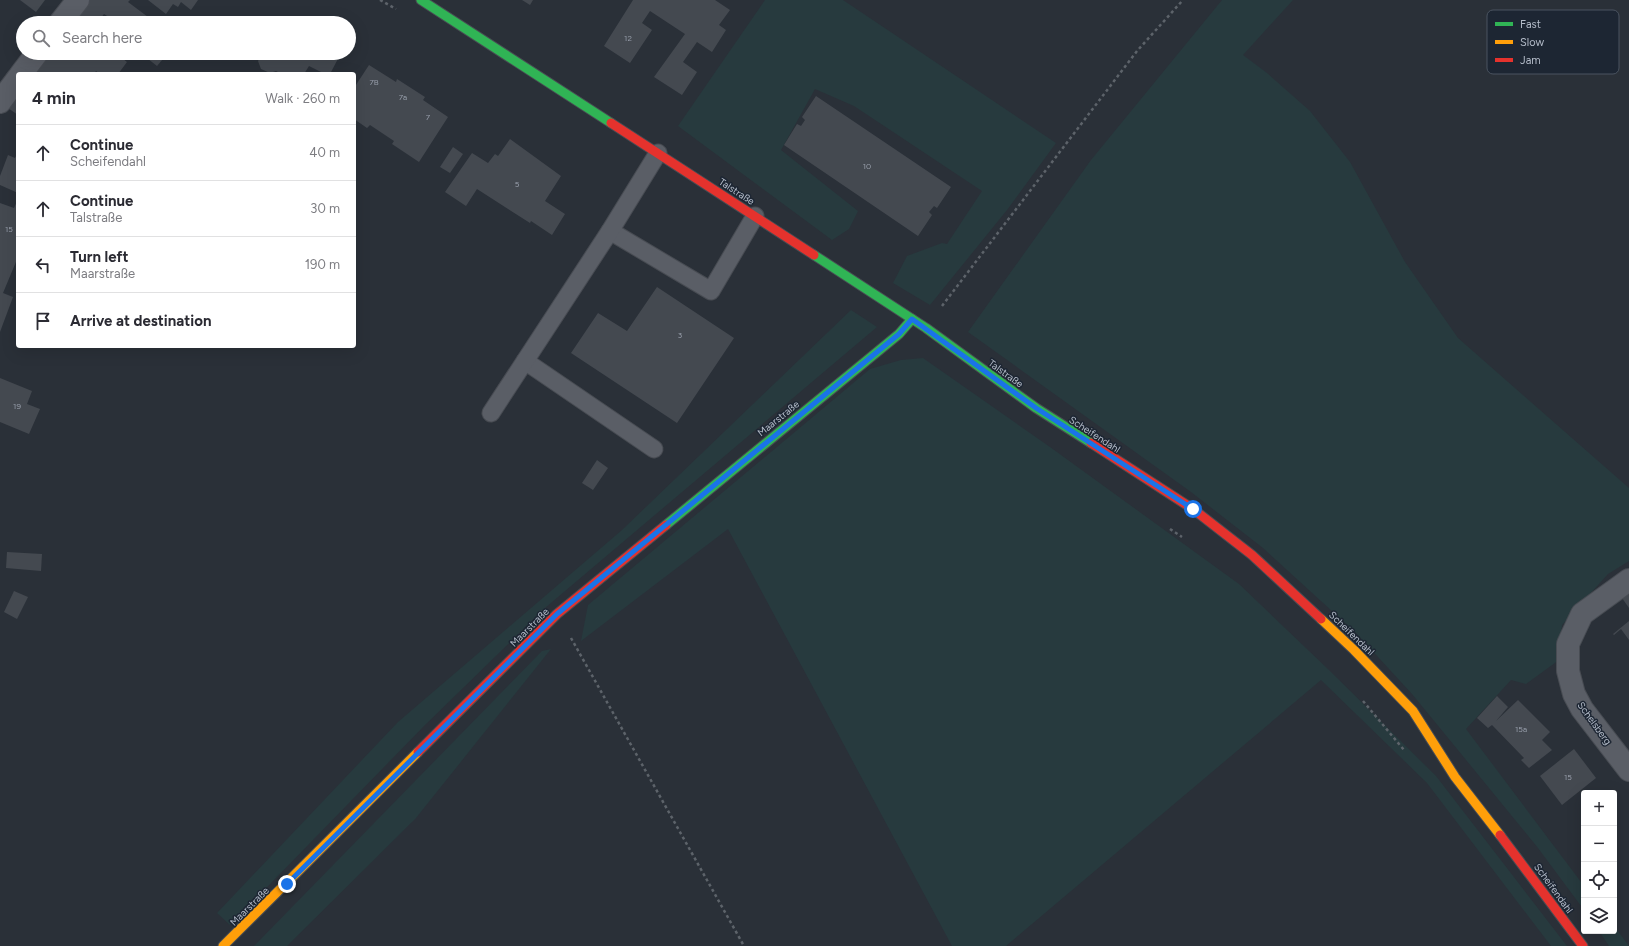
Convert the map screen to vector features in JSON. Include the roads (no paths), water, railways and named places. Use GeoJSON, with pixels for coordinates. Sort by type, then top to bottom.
{"type":"FeatureCollection","features":[{"type":"Feature","properties":{"kind":"street"},"geometry":{"type":"LineString","coordinates":[[65,16],[78,0]]}},
{"type":"Feature","properties":{"kind":"street","name":"Talstraße"},"geometry":{"type":"LineString","coordinates":[[422,0],[926,328],[1036,408]]}},
{"type":"Feature","properties":{"kind":"street"},"geometry":{"type":"LineString","coordinates":[[23,72],[32,60]]}},
{"type":"Feature","properties":{"kind":"street"},"geometry":{"type":"LineString","coordinates":[[0,102],[16,81]]}},
{"type":"Feature","properties":{"kind":"street","name":"Maarstraße"},"geometry":{"type":"LineString","coordinates":[[223,946],[557,614],[899,334],[912,319]]}},
{"type":"Feature","properties":{"kind":"street","name":"Scheifendahl"},"geometry":{"type":"LineString","coordinates":[[1036,408],[1193,509],[1252,555],[1354,650],[1413,711],[1455,777],[1518,858],[1583,946]]}},
{"type":"Feature","properties":{"kind":"street","name":"Schelsberg"},"geometry":{"type":"LineString","coordinates":[[1629,580],[1582,614],[1568,644],[1568,671],[1574,694],[1582,709],[1629,770]]}},
{"type":"Feature","properties":{"kind":"lane"},"geometry":{"type":"LineString","coordinates":[[491,413],[610,231],[658,153]]}},
{"type":"Feature","properties":{"kind":"lane"},"geometry":{"type":"LineString","coordinates":[[610,231],[711,291],[755,216]]}},
{"type":"Feature","properties":{"kind":"lane"},"geometry":{"type":"LineString","coordinates":[[525,361],[654,449]]}}]}
